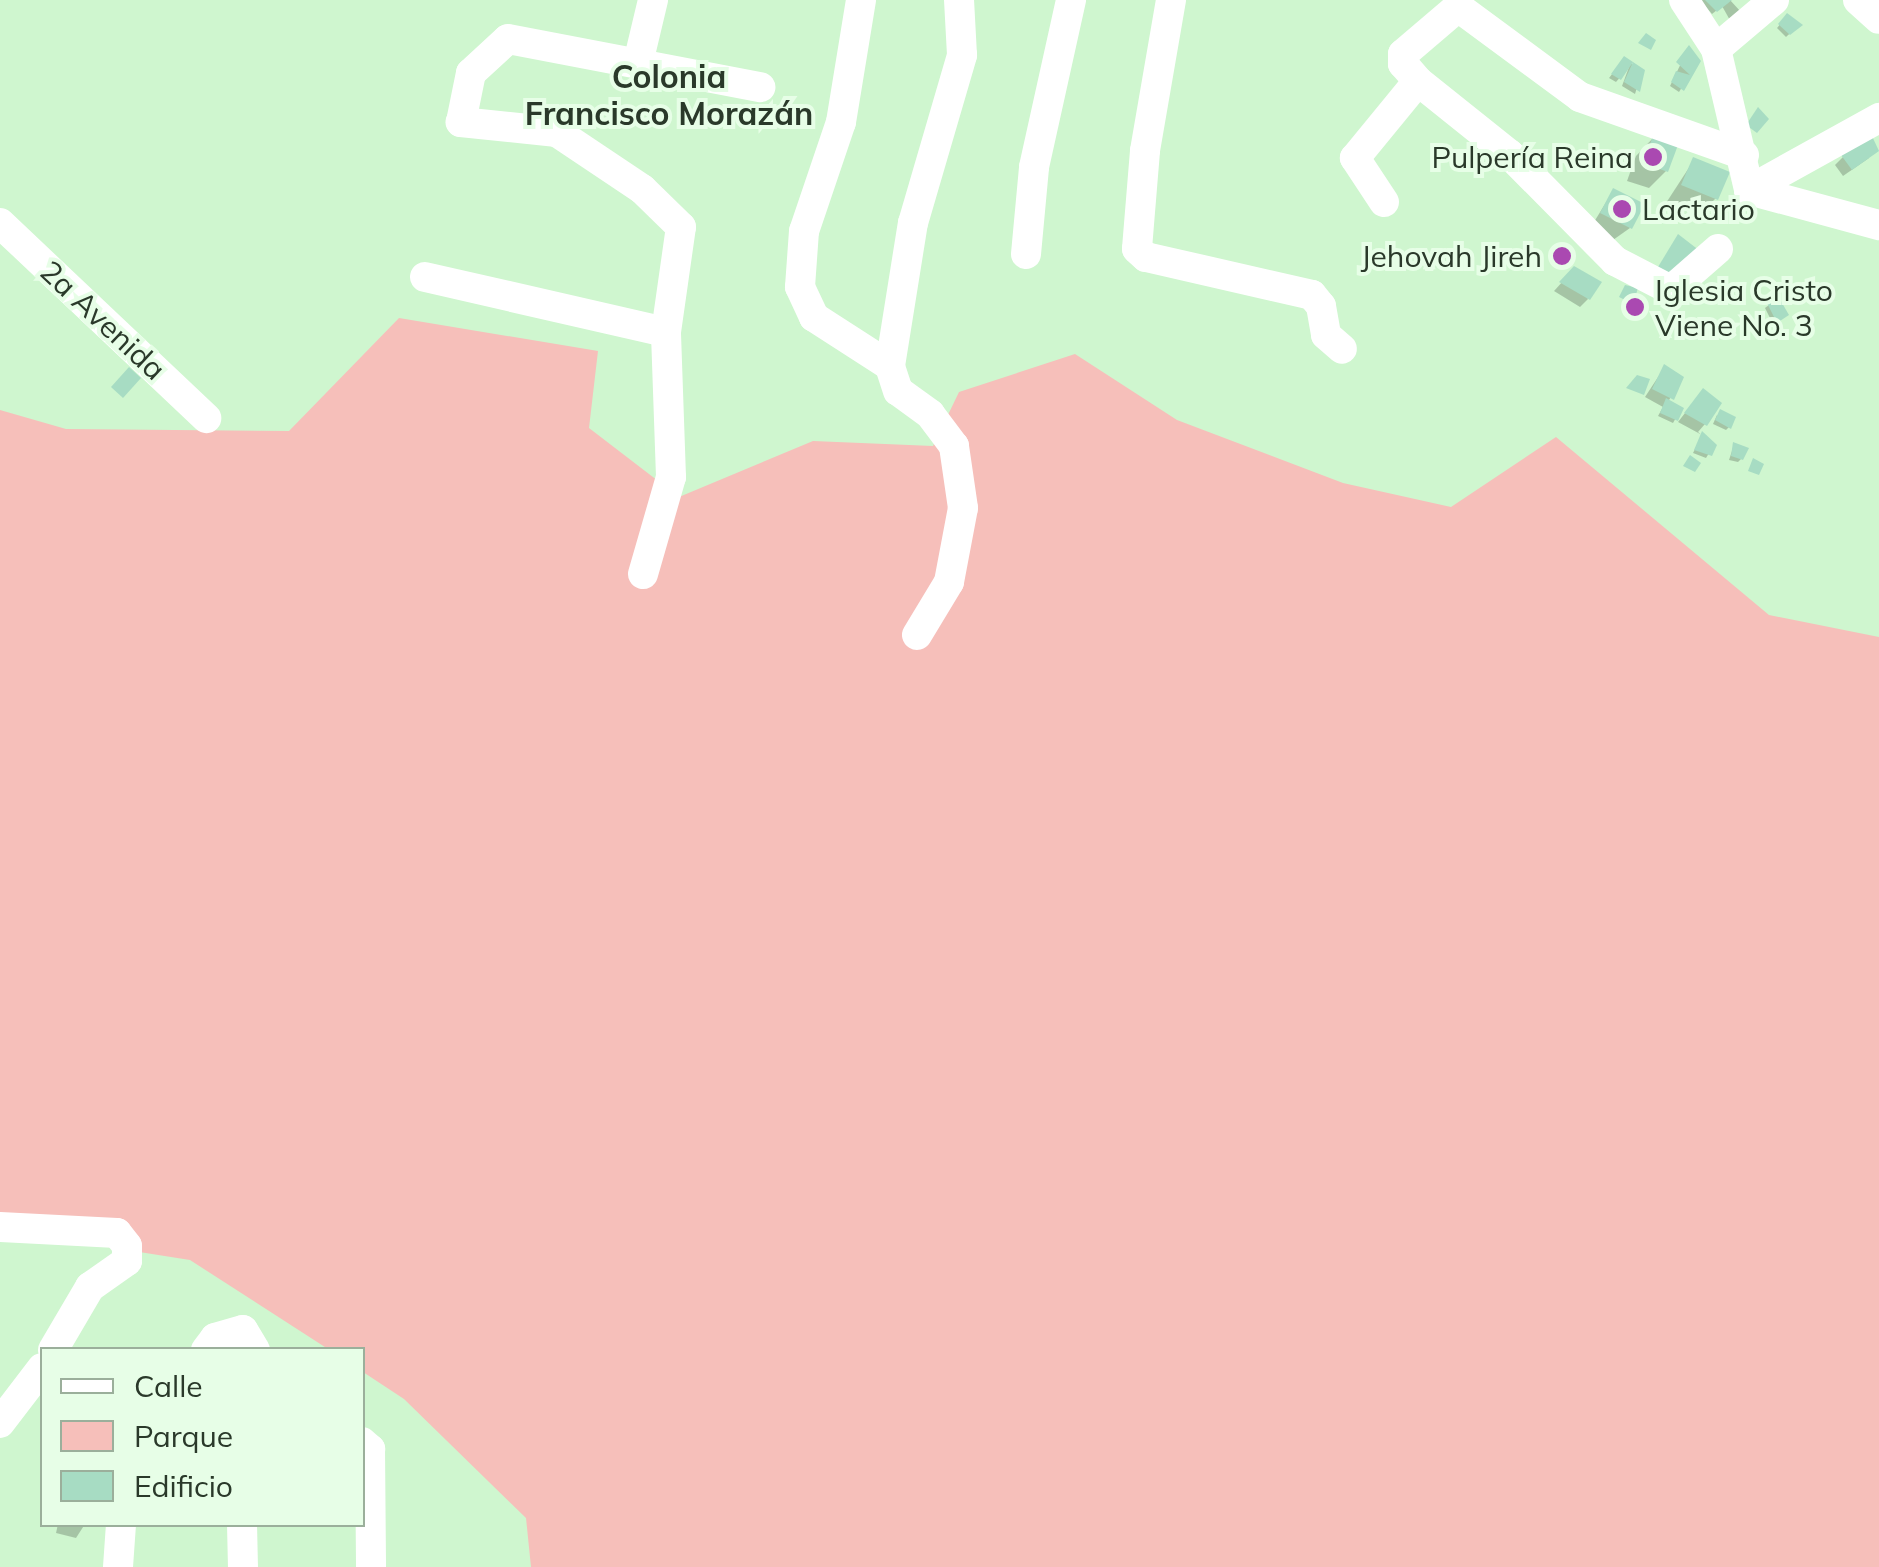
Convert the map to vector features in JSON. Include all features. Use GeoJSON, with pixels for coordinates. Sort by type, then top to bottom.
{"type":"FeatureCollection","features":[{"type":"Feature","properties":{"kind":"street"},"geometry":{"type":"LineString","coordinates":[[638,63],[653,0]]}},
{"type":"Feature","properties":{"kind":"street"},"geometry":{"type":"LineString","coordinates":[[862,0],[841,122],[804,231],[800,287],[814,317],[890,366]]}},
{"type":"Feature","properties":{"kind":"street"},"geometry":{"type":"LineString","coordinates":[[918,635],[949,582],[964,508],[954,446],[930,414],[898,391],[890,366],[913,224],[962,55],[959,0]]}},
{"type":"Feature","properties":{"kind":"street"},"geometry":{"type":"LineString","coordinates":[[1026,254],[1034,167],[1071,0]]}},
{"type":"Feature","properties":{"kind":"street"},"geometry":{"type":"LineString","coordinates":[[1172,0],[1144,151],[1137,249],[1146,257],[1312,295],[1321,306],[1326,335],[1342,349]]}},
{"type":"Feature","properties":{"kind":"street"},"geometry":{"type":"LineString","coordinates":[[1684,0],[1716,49],[1727,115],[1744,156],[1750,190]]}},
{"type":"Feature","properties":{"kind":"street"},"geometry":{"type":"LineString","coordinates":[[1716,49],[1774,0]]}},
{"type":"Feature","properties":{"kind":"street"},"geometry":{"type":"LineString","coordinates":[[1858,0],[1879,20]]}},
{"type":"Feature","properties":{"kind":"street"},"geometry":{"type":"LineString","coordinates":[[1718,249],[1670,290],[1615,261],[1509,154],[1418,81],[1402,64],[1403,54],[1458,7],[1580,97],[1744,156]]}},
{"type":"Feature","properties":{"kind":"street"},"geometry":{"type":"LineString","coordinates":[[643,574],[670,477],[666,332],[681,227],[642,189],[557,132],[461,122],[471,73],[508,39],[760,88]]}},
{"type":"Feature","properties":{"kind":"street"},"geometry":{"type":"LineString","coordinates":[[1384,202],[1356,158],[1418,81]]}},
{"type":"Feature","properties":{"kind":"street"},"geometry":{"type":"LineString","coordinates":[[1750,190],[1879,118]]}},
{"type":"Feature","properties":{"kind":"street"},"geometry":{"type":"LineString","coordinates":[[1750,190],[1879,225]]}},
{"type":"Feature","properties":{"kind":"street","name":"2a Avenida"},"geometry":{"type":"LineString","coordinates":[[0,223],[206,418]]}},
{"type":"Feature","properties":{"kind":"street"},"geometry":{"type":"LineString","coordinates":[[425,277],[666,332]]}},
{"type":"Feature","properties":{"kind":"street"},"geometry":{"type":"LineString","coordinates":[[0,1227],[117,1233],[128,1246],[127,1261],[90,1287],[56,1347]]}},
{"type":"Feature","properties":{"kind":"street"},"geometry":{"type":"LineString","coordinates":[[208,1347],[216,1338],[244,1330],[253,1347]]}},
{"type":"Feature","properties":{"kind":"street"},"geometry":{"type":"LineString","coordinates":[[0,1423],[40,1371]]}},
{"type":"Feature","properties":{"kind":"street"},"geometry":{"type":"LineString","coordinates":[[366,1446],[372,1567]]}},
{"type":"Feature","properties":{"kind":"street"},"geometry":{"type":"LineString","coordinates":[[118,1567],[121,1527]]}},
{"type":"Feature","properties":{"kind":"street"},"geometry":{"type":"LineString","coordinates":[[242,1527],[243,1567]]}},
{"type":"Feature","properties":{"kind":"green space"},"geometry":{"type":"Polygon","coordinates":[[[399,318],[598,351],[589,428],[679,497],[813,441],[933,446],[959,392],[1075,354],[1177,420],[1343,483],[1451,507],[1556,437],[1769,615],[1879,637],[1879,1567],[531,1567],[526,1518],[404,1399],[365,1373],[365,1347],[325,1347],[190,1260],[0,1230],[0,410],[66,429],[289,431],[399,318]]]}},
{"type":"Feature","properties":{"kind":"building"},"geometry":{"type":"Polygon","coordinates":[[[1705,0],[1732,0],[1717,12],[1705,0]]]}},
{"type":"Feature","properties":{"kind":"building"},"geometry":{"type":"Polygon","coordinates":[[[1787,13],[1803,25],[1790,35],[1778,24],[1787,13]]]}},
{"type":"Feature","properties":{"kind":"building"},"geometry":{"type":"Polygon","coordinates":[[[1646,33],[1656,40],[1651,50],[1638,43],[1646,33]]]}},
{"type":"Feature","properties":{"kind":"building"},"geometry":{"type":"Polygon","coordinates":[[[1689,45],[1701,61],[1684,91],[1671,82],[1676,71],[1690,75],[1676,62],[1689,45]]]}},
{"type":"Feature","properties":{"kind":"building"},"geometry":{"type":"Polygon","coordinates":[[[1624,56],[1633,62],[1621,80],[1611,74],[1624,56]]]}},
{"type":"Feature","properties":{"kind":"building"},"geometry":{"type":"Polygon","coordinates":[[[1633,62],[1645,70],[1640,92],[1624,82],[1633,62]]]}},
{"type":"Feature","properties":{"kind":"building"},"geometry":{"type":"Polygon","coordinates":[[[1758,107],[1769,119],[1757,133],[1746,125],[1758,107]]]}},
{"type":"Feature","properties":{"kind":"building"},"geometry":{"type":"Polygon","coordinates":[[[1871,134],[1879,151],[1852,170],[1841,155],[1871,134]]]}},
{"type":"Feature","properties":{"kind":"building"},"geometry":{"type":"Polygon","coordinates":[[[1653,136],[1678,145],[1668,172],[1643,163],[1653,136]]]}},
{"type":"Feature","properties":{"kind":"building"},"geometry":{"type":"Polygon","coordinates":[[[1693,157],[1730,172],[1718,200],[1681,185],[1693,157]]]}},
{"type":"Feature","properties":{"kind":"building","name":"Lactario"},"geometry":{"type":"Polygon","coordinates":[[[1613,188],[1645,204],[1632,229],[1600,213],[1613,188]]]}},
{"type":"Feature","properties":{"kind":"building"},"geometry":{"type":"Polygon","coordinates":[[[1678,234],[1700,251],[1679,279],[1658,267],[1678,234]]]}},
{"type":"Feature","properties":{"kind":"building"},"geometry":{"type":"Polygon","coordinates":[[[1574,266],[1602,282],[1590,300],[1559,282],[1574,266]]]}},
{"type":"Feature","properties":{"kind":"building"},"geometry":{"type":"Polygon","coordinates":[[[1625,285],[1638,288],[1633,304],[1619,297],[1625,285]]]}},
{"type":"Feature","properties":{"kind":"building"},"geometry":{"type":"Polygon","coordinates":[[[1778,296],[1789,315],[1777,323],[1767,303],[1778,296]]]}},
{"type":"Feature","properties":{"kind":"building"},"geometry":{"type":"Polygon","coordinates":[[[1664,364],[1684,377],[1674,400],[1652,389],[1664,364]]]}},
{"type":"Feature","properties":{"kind":"building"},"geometry":{"type":"Polygon","coordinates":[[[129,367],[141,378],[123,398],[111,387],[129,367]]]}},
{"type":"Feature","properties":{"kind":"building"},"geometry":{"type":"Polygon","coordinates":[[[1637,375],[1650,379],[1644,395],[1626,388],[1637,375]]]}},
{"type":"Feature","properties":{"kind":"building"},"geometry":{"type":"Polygon","coordinates":[[[1703,388],[1722,403],[1707,426],[1684,413],[1703,388]]]}},
{"type":"Feature","properties":{"kind":"building"},"geometry":{"type":"Polygon","coordinates":[[[1666,398],[1684,408],[1678,421],[1660,413],[1666,398]]]}},
{"type":"Feature","properties":{"kind":"building"},"geometry":{"type":"Polygon","coordinates":[[[1720,409],[1736,417],[1731,429],[1715,420],[1720,409]]]}},
{"type":"Feature","properties":{"kind":"building"},"geometry":{"type":"Polygon","coordinates":[[[1702,431],[1717,445],[1712,456],[1694,450],[1702,431]]]}},
{"type":"Feature","properties":{"kind":"building"},"geometry":{"type":"Polygon","coordinates":[[[1733,442],[1749,448],[1743,460],[1731,456],[1733,442]]]}},
{"type":"Feature","properties":{"kind":"building"},"geometry":{"type":"Polygon","coordinates":[[[1690,455],[1701,463],[1695,472],[1683,466],[1690,455]]]}},
{"type":"Feature","properties":{"kind":"building"},"geometry":{"type":"Polygon","coordinates":[[[1753,458],[1764,464],[1759,475],[1748,471],[1753,458]]]}},
{"type":"Feature","properties":{"kind":"place","name":"Pulpería Reina"},"geometry":{"type":"Point","coordinates":[1653,157]}},
{"type":"Feature","properties":{"kind":"place","name":"Lactario"},"geometry":{"type":"Point","coordinates":[1622,209]}},
{"type":"Feature","properties":{"kind":"place","name":"Jehovah Jireh"},"geometry":{"type":"Point","coordinates":[1562,256]}},
{"type":"Feature","properties":{"kind":"place","name":"Iglesia Cristo Viene No. 3"},"geometry":{"type":"Point","coordinates":[1635,307]}},
{"type":"Feature","properties":{"kind":"district","name":"Colonia Francisco Morazán"},"geometry":{"type":"Point","coordinates":[669,96]}}]}
